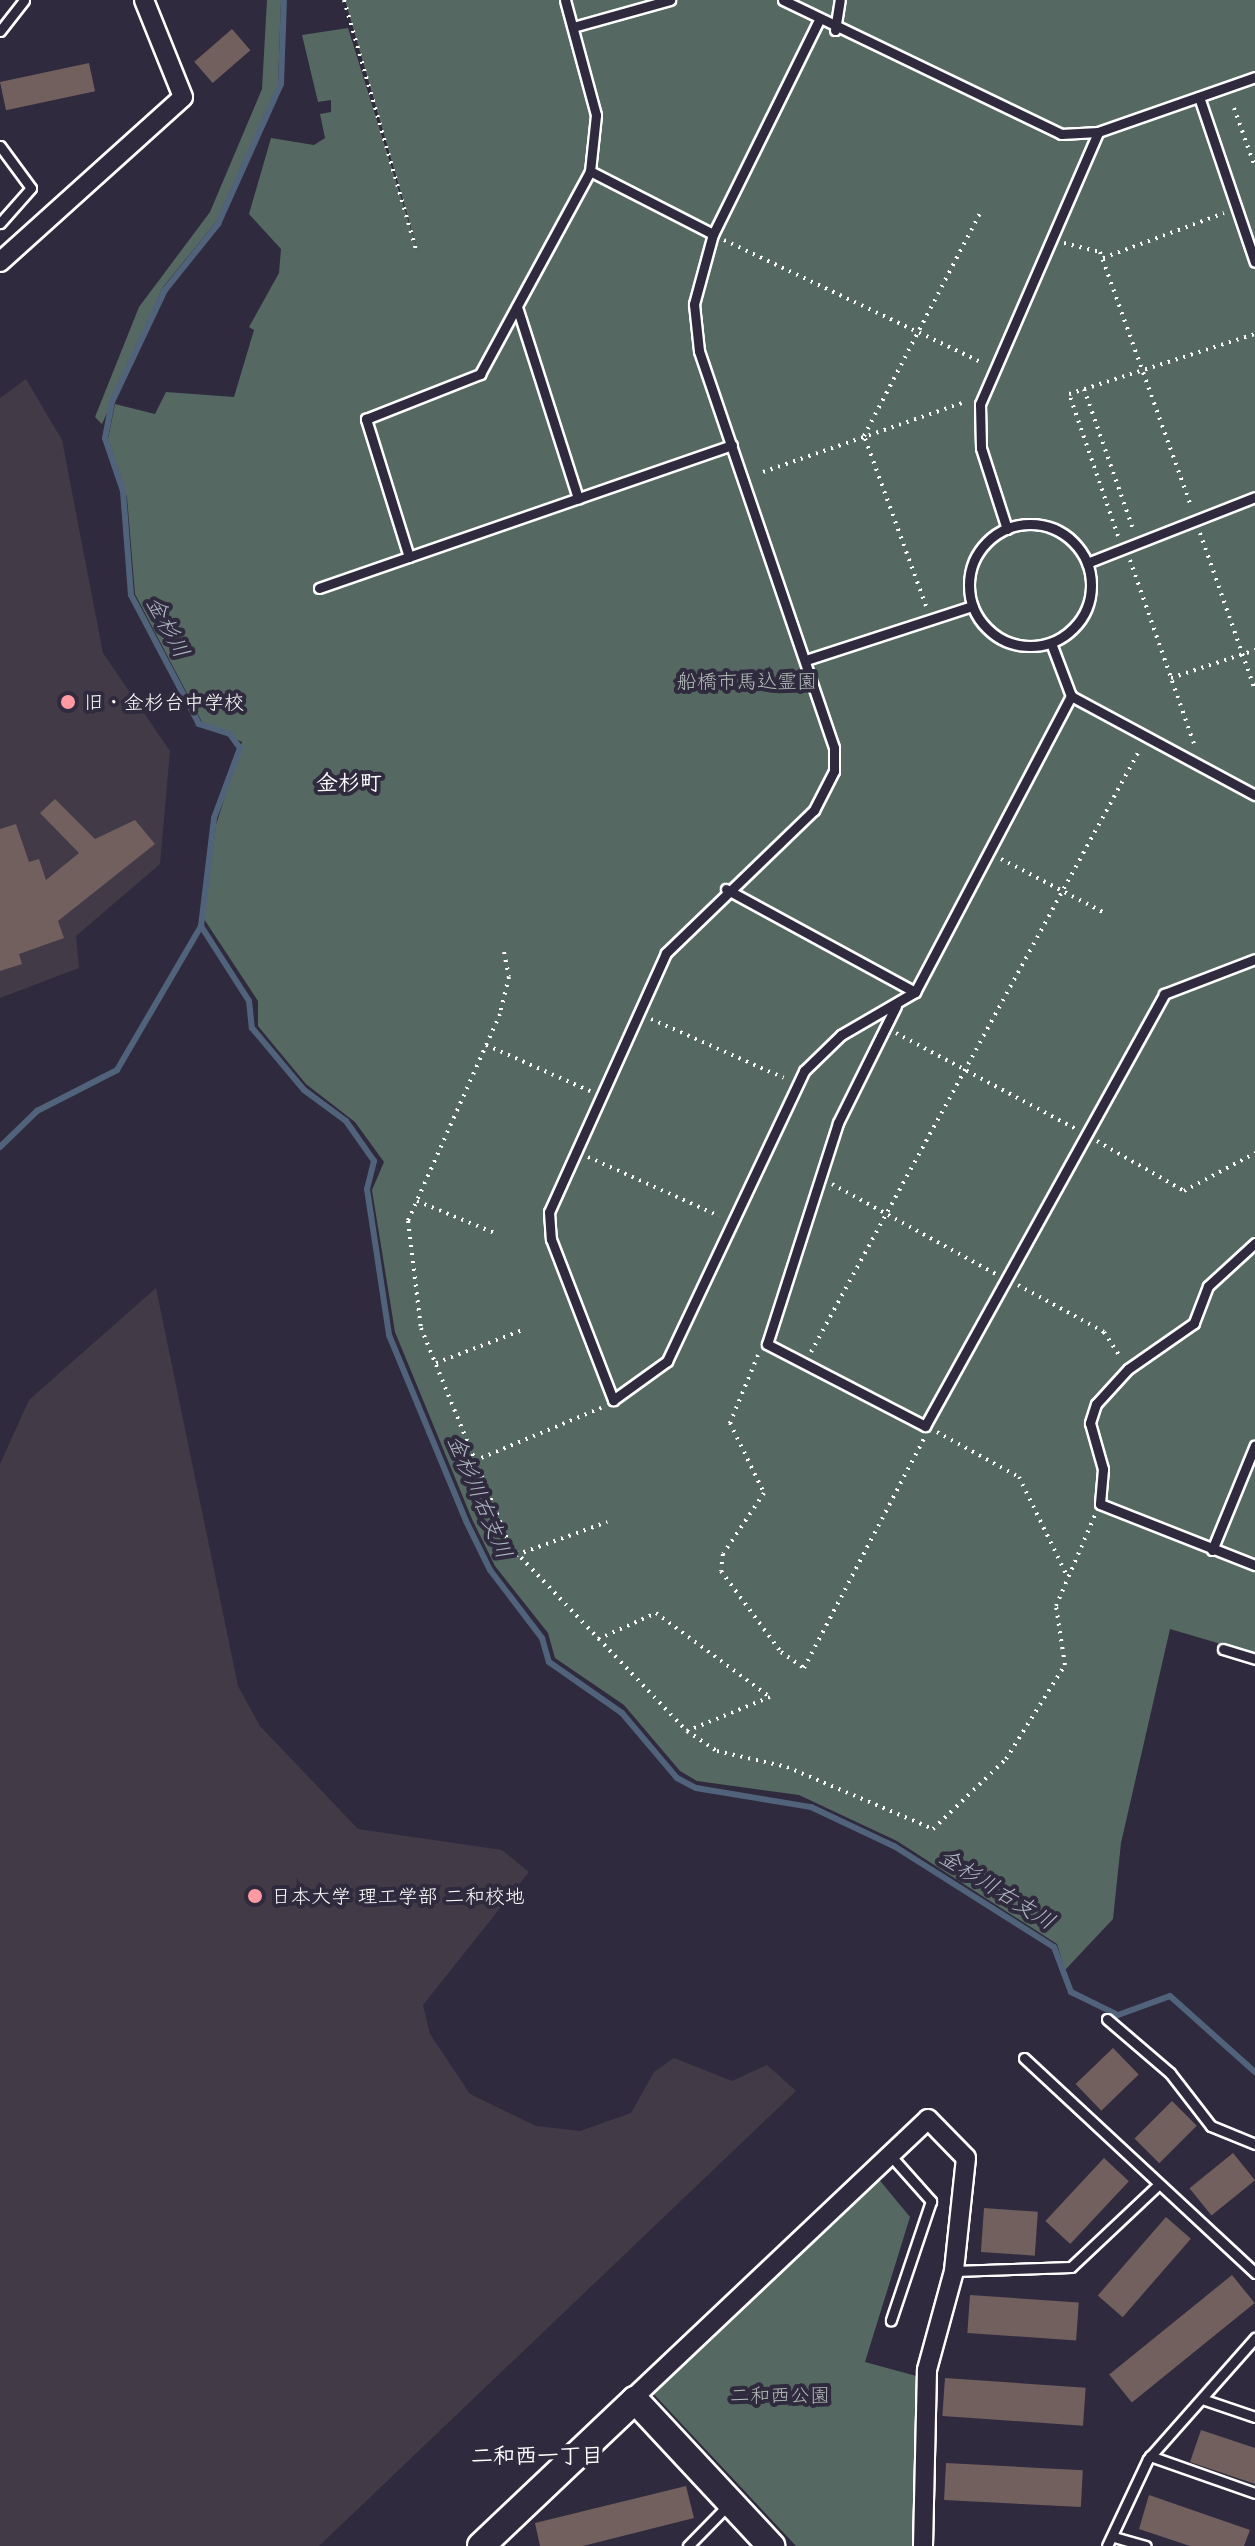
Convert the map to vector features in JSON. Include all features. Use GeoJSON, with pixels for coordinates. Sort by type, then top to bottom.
{"type":"FeatureCollection","features":[{"type":"Feature","properties":{"kind":"street"},"geometry":{"type":"LineString","coordinates":[[0,262],[183,97],[144,0]]}},
{"type":"Feature","properties":{"kind":"street"},"geometry":{"type":"LineString","coordinates":[[481,2546],[928,2119],[966,2158],[954,2271],[927,2370],[923,2546]]}},
{"type":"Feature","properties":{"kind":"street"},"geometry":{"type":"LineString","coordinates":[[630,2401],[644,2406],[771,2546]]}},
{"type":"Feature","properties":{"kind":"lane"},"geometry":{"type":"LineString","coordinates":[[0,31],[24,0]]}},
{"type":"Feature","properties":{"kind":"lane"},"geometry":{"type":"LineString","coordinates":[[409,557],[366,419],[480,374],[590,171],[598,130],[565,0]]}},
{"type":"Feature","properties":{"kind":"lane"},"geometry":{"type":"LineString","coordinates":[[573,27],[670,0]]}},
{"type":"Feature","properties":{"kind":"lane"},"geometry":{"type":"LineString","coordinates":[[783,0],[818,22],[1061,134],[1098,132],[1255,77]]}},
{"type":"Feature","properties":{"kind":"lane"},"geometry":{"type":"LineString","coordinates":[[835,30],[840,0]]}},
{"type":"Feature","properties":{"kind":"lane"},"geometry":{"type":"LineString","coordinates":[[818,22],[713,234],[699,272],[695,328],[806,660],[834,771],[814,810],[726,889],[666,953],[636,1012],[575,1151],[548,1223],[613,1400],[667,1361],[804,1071],[841,1035],[896,1006],[915,992],[1071,696]]}},
{"type":"Feature","properties":{"kind":"lane"},"geometry":{"type":"LineString","coordinates":[[1199,97],[1255,262]]}},
{"type":"Feature","properties":{"kind":"lane"},"geometry":{"type":"LineString","coordinates":[[1007,529],[981,448],[981,397],[1098,132]]}},
{"type":"Feature","properties":{"kind":"lane"},"geometry":{"type":"LineString","coordinates":[[0,146],[31,188],[0,223]]}},
{"type":"Feature","properties":{"kind":"lane"},"geometry":{"type":"LineString","coordinates":[[590,171],[713,234]]}},
{"type":"Feature","properties":{"kind":"lane"},"geometry":{"type":"LineString","coordinates":[[517,307],[578,498]]}},
{"type":"Feature","properties":{"kind":"lane"},"geometry":{"type":"LineString","coordinates":[[319,588],[732,445]]}},
{"type":"Feature","properties":{"kind":"lane"},"geometry":{"type":"LineString","coordinates":[[1087,563],[1122,543],[1255,497]]}},
{"type":"Feature","properties":{"kind":"lane"},"geometry":{"type":"LineString","coordinates":[[1026,524],[1063,533],[1087,563],[1086,610],[1051,643],[1003,641],[972,606],[974,561],[1007,529],[1026,524]]}},
{"type":"Feature","properties":{"kind":"lane"},"geometry":{"type":"LineString","coordinates":[[806,660],[972,606]]}},
{"type":"Feature","properties":{"kind":"lane"},"geometry":{"type":"LineString","coordinates":[[1051,643],[1071,696],[1255,795]]}},
{"type":"Feature","properties":{"kind":"lane"},"geometry":{"type":"LineString","coordinates":[[726,889],[915,992]]}},
{"type":"Feature","properties":{"kind":"lane"},"geometry":{"type":"LineString","coordinates":[[896,1006],[838,1123],[767,1344],[925,1426],[1164,994],[1255,959]]}},
{"type":"Feature","properties":{"kind":"lane"},"geometry":{"type":"LineString","coordinates":[[1255,1243],[1208,1286],[1194,1323],[1128,1369],[1092,1412],[1103,1469],[1100,1504],[1255,1565]]}},
{"type":"Feature","properties":{"kind":"lane"},"geometry":{"type":"LineString","coordinates":[[1212,1550],[1255,1445]]}},
{"type":"Feature","properties":{"kind":"lane"},"geometry":{"type":"LineString","coordinates":[[1223,1649],[1255,1659]]}},
{"type":"Feature","properties":{"kind":"lane"},"geometry":{"type":"LineString","coordinates":[[1107,2019],[1170,2073],[1211,2126],[1255,2144]]}},
{"type":"Feature","properties":{"kind":"lane"},"geometry":{"type":"LineString","coordinates":[[1024,2058],[1255,2273]]}},
{"type":"Feature","properties":{"kind":"lane"},"geometry":{"type":"LineString","coordinates":[[890,2155],[931,2201],[891,2320]]}},
{"type":"Feature","properties":{"kind":"lane"},"geometry":{"type":"LineString","coordinates":[[954,2271],[1071,2267],[1159,2184]]}},
{"type":"Feature","properties":{"kind":"lane"},"geometry":{"type":"LineString","coordinates":[[1107,2546],[1114,2537],[1150,2456],[1255,2338]]}},
{"type":"Feature","properties":{"kind":"lane"},"geometry":{"type":"LineString","coordinates":[[1202,2399],[1255,2417]]}},
{"type":"Feature","properties":{"kind":"lane"},"geometry":{"type":"LineString","coordinates":[[1150,2456],[1255,2493]]}},
{"type":"Feature","properties":{"kind":"lane"},"geometry":{"type":"LineString","coordinates":[[685,2545],[731,2502]]}},
{"type":"Feature","properties":{"kind":"lane"},"geometry":{"type":"LineString","coordinates":[[1114,2537],[1146,2546]]}},
{"type":"Feature","properties":{"kind":"path"},"geometry":{"type":"LineString","coordinates":[[344,0],[417,253]]}},
{"type":"Feature","properties":{"kind":"path"},"geometry":{"type":"LineString","coordinates":[[1234,108],[1255,167]]}},
{"type":"Feature","properties":{"kind":"path"},"geometry":{"type":"LineString","coordinates":[[1049,239],[1103,258],[1237,209]]}},
{"type":"Feature","properties":{"kind":"path"},"geometry":{"type":"LineString","coordinates":[[931,619],[864,436],[980,213]]}},
{"type":"Feature","properties":{"kind":"path"},"geometry":{"type":"LineString","coordinates":[[713,234],[992,367]]}},
{"type":"Feature","properties":{"kind":"path"},"geometry":{"type":"LineString","coordinates":[[1103,258],[1255,690]]}},
{"type":"Feature","properties":{"kind":"path"},"geometry":{"type":"LineString","coordinates":[[1201,766],[1069,394],[1255,334]]}},
{"type":"Feature","properties":{"kind":"path"},"geometry":{"type":"LineString","coordinates":[[1084,389],[1136,538]]}},
{"type":"Feature","properties":{"kind":"path"},"geometry":{"type":"LineString","coordinates":[[763,472],[981,397]]}},
{"type":"Feature","properties":{"kind":"path"},"geometry":{"type":"LineString","coordinates":[[1171,678],[1255,650]]}},
{"type":"Feature","properties":{"kind":"path"},"geometry":{"type":"LineString","coordinates":[[805,1364],[1147,736]]}},
{"type":"Feature","properties":{"kind":"path"},"geometry":{"type":"LineString","coordinates":[[989,852],[1103,912]]}},
{"type":"Feature","properties":{"kind":"path"},"geometry":{"type":"LineString","coordinates":[[504,952],[506,996],[417,1201],[407,1252],[436,1363],[474,1461],[516,1555],[687,1731],[717,1751],[787,1767],[933,1829],[1006,1759],[1065,1665],[1055,1617],[1068,1577],[1100,1504]]}},
{"type":"Feature","properties":{"kind":"path"},"geometry":{"type":"LineString","coordinates":[[636,1012],[784,1078]]}},
{"type":"Feature","properties":{"kind":"path"},"geometry":{"type":"LineString","coordinates":[[886,1027],[1086,1134],[1184,1191],[1255,1153]]}},
{"type":"Feature","properties":{"kind":"path"},"geometry":{"type":"LineString","coordinates":[[486,1045],[600,1095]]}},
{"type":"Feature","properties":{"kind":"path"},"geometry":{"type":"LineString","coordinates":[[575,1151],[721,1217]]}},
{"type":"Feature","properties":{"kind":"path"},"geometry":{"type":"LineString","coordinates":[[820,1178],[1104,1332],[1128,1369]]}},
{"type":"Feature","properties":{"kind":"path"},"geometry":{"type":"LineString","coordinates":[[417,1201],[497,1234]]}},
{"type":"Feature","properties":{"kind":"path"},"geometry":{"type":"LineString","coordinates":[[436,1363],[523,1330]]}},
{"type":"Feature","properties":{"kind":"path"},"geometry":{"type":"LineString","coordinates":[[767,1344],[747,1372],[730,1423],[764,1493],[723,1554],[721,1571],[781,1652],[804,1668],[925,1449],[925,1426],[1019,1477],[1068,1577]]}},
{"type":"Feature","properties":{"kind":"path"},"geometry":{"type":"LineString","coordinates":[[474,1461],[613,1400]]}},
{"type":"Feature","properties":{"kind":"path"},"geometry":{"type":"LineString","coordinates":[[516,1555],[607,1522]]}},
{"type":"Feature","properties":{"kind":"path"},"geometry":{"type":"LineString","coordinates":[[598,1639],[656,1613],[770,1697],[687,1731]]}},
{"type":"Feature","properties":{"kind":"shaded area","name":"旧・金杉台中学校"},"geometry":{"type":"Polygon","coordinates":[[[26,379],[62,440],[103,653],[170,751],[160,864],[76,936],[79,968],[0,998],[0,398],[26,379]]]}},
{"type":"Feature","properties":{"kind":"shaded area","name":"日本大学 理工学部 二和校地"},"geometry":{"type":"Polygon","coordinates":[[[156,1288],[238,1686],[260,1726],[358,1829],[502,1850],[529,1872],[423,2005],[430,2034],[470,2094],[536,2126],[580,2131],[631,2113],[654,2072],[674,2058],[732,2081],[767,2065],[796,2091],[319,2546],[0,2546],[0,1464],[29,1400],[156,1288]]]}},
{"type":"Feature","properties":{"kind":"green space"},"geometry":{"type":"Polygon","coordinates":[[[267,0],[281,0],[278,86],[216,222],[163,287],[102,424],[95,417],[139,307],[210,212],[262,89],[267,0]]]}},
{"type":"Feature","properties":{"kind":"green space","name":"船橋市馬込霊園"},"geometry":{"type":"Polygon","coordinates":[[[345,0],[1255,0],[1255,1654],[1170,1629],[1121,1843],[1113,1919],[1065,1970],[1057,1944],[897,1841],[799,1795],[697,1781],[680,1771],[624,1705],[555,1658],[548,1633],[495,1566],[472,1519],[395,1332],[372,1190],[384,1162],[355,1122],[306,1084],[258,1026],[258,1001],[204,919],[216,825],[242,742],[202,722],[135,594],[127,497],[108,439],[115,404],[155,414],[166,392],[234,397],[254,330],[249,327],[279,273],[281,249],[249,214],[271,138],[314,145],[325,138],[320,114],[331,112],[331,100],[318,102],[302,35],[348,28],[419,255],[345,0]]]}},
{"type":"Feature","properties":{"kind":"green space","name":"二和西公園"},"geometry":{"type":"Polygon","coordinates":[[[877,2177],[910,2217],[865,2362],[920,2377],[914,2546],[796,2546],[649,2389],[877,2177]]]}},
{"type":"Feature","properties":{"kind":"building"},"geometry":{"type":"Polygon","coordinates":[[[232,29],[250,50],[213,83],[194,62],[232,29]]]}},
{"type":"Feature","properties":{"kind":"building"},"geometry":{"type":"Polygon","coordinates":[[[89,63],[95,91],[6,110],[0,82],[89,63]]]}},
{"type":"Feature","properties":{"kind":"building"},"geometry":{"type":"Polygon","coordinates":[[[55,799],[95,839],[135,820],[155,844],[58,921],[64,938],[19,954],[22,964],[0,971],[0,829],[16,824],[29,862],[39,859],[46,880],[79,853],[40,813],[55,799]]]}},
{"type":"Feature","properties":{"kind":"building"},"geometry":{"type":"Polygon","coordinates":[[[1113,2048],[1139,2075],[1101,2111],[1076,2084],[1113,2048]]]}},
{"type":"Feature","properties":{"kind":"building"},"geometry":{"type":"Polygon","coordinates":[[[1172,2101],[1197,2126],[1159,2163],[1135,2138],[1172,2101]]]}},
{"type":"Feature","properties":{"kind":"building"},"geometry":{"type":"Polygon","coordinates":[[[1233,2153],[1255,2180],[1212,2215],[1189,2188],[1233,2153]]]}},
{"type":"Feature","properties":{"kind":"building"},"geometry":{"type":"Polygon","coordinates":[[[1104,2158],[1129,2181],[1070,2244],[1045,2221],[1104,2158]]]}},
{"type":"Feature","properties":{"kind":"building"},"geometry":{"type":"Polygon","coordinates":[[[984,2208],[1038,2212],[1035,2256],[981,2252],[984,2208]]]}},
{"type":"Feature","properties":{"kind":"building"},"geometry":{"type":"Polygon","coordinates":[[[1166,2217],[1191,2239],[1123,2317],[1098,2295],[1166,2217]]]}},
{"type":"Feature","properties":{"kind":"building"},"geometry":{"type":"Polygon","coordinates":[[[1232,2275],[1255,2303],[1132,2402],[1109,2374],[1232,2275]]]}},
{"type":"Feature","properties":{"kind":"building"},"geometry":{"type":"Polygon","coordinates":[[[970,2295],[1079,2303],[1076,2341],[967,2333],[970,2295]]]}},
{"type":"Feature","properties":{"kind":"building"},"geometry":{"type":"Polygon","coordinates":[[[945,2378],[1086,2388],[1083,2426],[942,2416],[945,2378]]]}},
{"type":"Feature","properties":{"kind":"building"},"geometry":{"type":"Polygon","coordinates":[[[1201,2430],[1255,2448],[1255,2484],[1190,2462],[1201,2430]]]}},
{"type":"Feature","properties":{"kind":"building"},"geometry":{"type":"Polygon","coordinates":[[[946,2463],[1083,2470],[1081,2507],[944,2500],[946,2463]]]}},
{"type":"Feature","properties":{"kind":"building"},"geometry":{"type":"Polygon","coordinates":[[[686,2486],[694,2518],[583,2546],[540,2546],[535,2523],[686,2486]]]}},
{"type":"Feature","properties":{"kind":"building"},"geometry":{"type":"Polygon","coordinates":[[[1149,2495],[1250,2530],[1244,2546],[1190,2546],[1139,2529],[1149,2495]]]}},
{"type":"Feature","properties":{"kind":"waterway","name":"金杉川"},"geometry":{"type":"LineString","coordinates":[[0,1147],[37,1111],[117,1070],[201,926],[214,818],[240,748],[230,734],[199,724],[131,595],[123,491],[105,438],[112,402],[165,290],[218,224],[281,84],[284,0]]}},
{"type":"Feature","properties":{"kind":"waterway","name":"金杉川右支川"},"geometry":{"type":"LineString","coordinates":[[201,926],[249,1001],[252,1028],[304,1090],[346,1121],[374,1161],[367,1189],[389,1335],[466,1521],[490,1570],[542,1638],[549,1662],[622,1713],[677,1778],[696,1788],[811,1807],[894,1846],[1054,1947],[1071,1992],[1118,2015],[1170,1996],[1255,2072]]}},
{"type":"Feature","properties":{"kind":"place","name":"旧・金杉台中学校"},"geometry":{"type":"Point","coordinates":[68,702]}},
{"type":"Feature","properties":{"kind":"place","name":"日本大学 理工学部 二和校地"},"geometry":{"type":"Point","coordinates":[255,1896]}},
{"type":"Feature","properties":{"kind":"district","name":"金杉町"},"geometry":{"type":"Point","coordinates":[349,783]}},
{"type":"Feature","properties":{"kind":"district","name":"二和西一丁目"},"geometry":{"type":"Point","coordinates":[537,2456]}}]}
